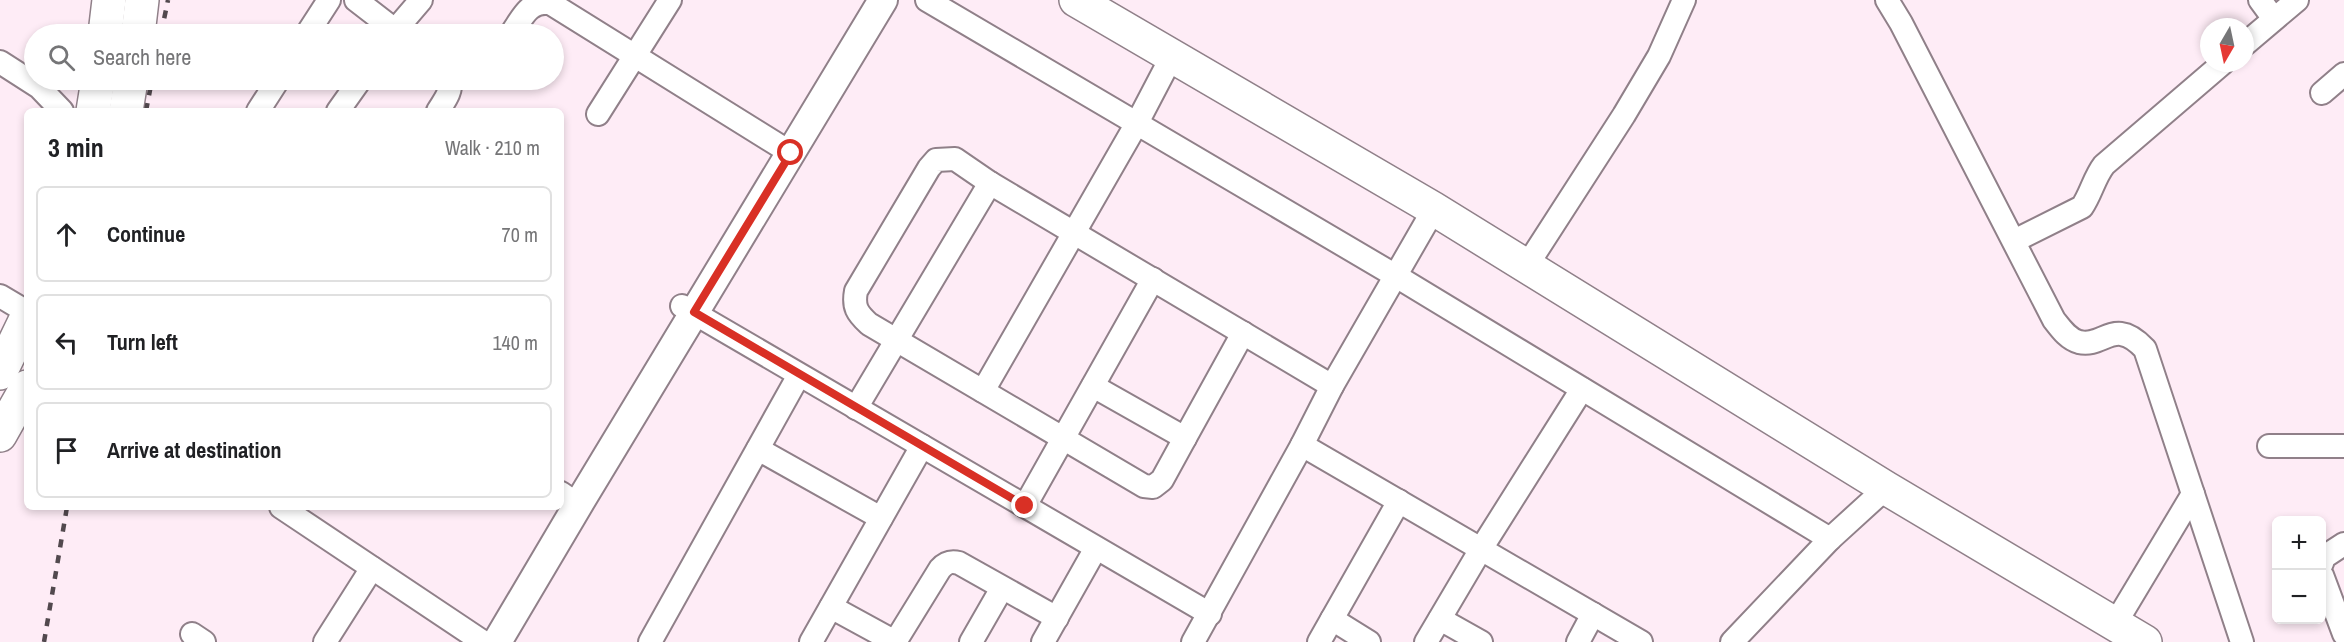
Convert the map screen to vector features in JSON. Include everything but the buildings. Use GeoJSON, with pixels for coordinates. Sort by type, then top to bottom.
{"type":"FeatureCollection","features":[{"type":"Feature","properties":{"kind":"main road"},"geometry":{"type":"LineString","coordinates":[[106,24],[109,0]]}},
{"type":"Feature","properties":{"kind":"main road"},"geometry":{"type":"LineString","coordinates":[[139,24],[141,0]]}},
{"type":"Feature","properties":{"kind":"main road"},"geometry":{"type":"LineString","coordinates":[[1076,0],[1434,209],[1887,488],[2145,642]]}},
{"type":"Feature","properties":{"kind":"main road"},"geometry":{"type":"LineString","coordinates":[[93,108],[96,90]]}},
{"type":"Feature","properties":{"kind":"main road"},"geometry":{"type":"LineString","coordinates":[[126,108],[129,90]]}},
{"type":"Feature","properties":{"kind":"main road"},"geometry":{"type":"LineString","coordinates":[[0,373],[24,321]]}},
{"type":"Feature","properties":{"kind":"main road"},"geometry":{"type":"LineString","coordinates":[[0,435],[24,392]]}},
{"type":"Feature","properties":{"kind":"street"},"geometry":{"type":"LineString","coordinates":[[313,24],[329,0]]}},
{"type":"Feature","properties":{"kind":"street"},"geometry":{"type":"LineString","coordinates":[[356,0],[385,24]]}},
{"type":"Feature","properties":{"kind":"street"},"geometry":{"type":"LineString","coordinates":[[403,24],[421,0]]}},
{"type":"Feature","properties":{"kind":"street"},"geometry":{"type":"LineString","coordinates":[[598,114],[670,0]]}},
{"type":"Feature","properties":{"kind":"street"},"geometry":{"type":"LineString","coordinates":[[784,149],[863,0]]}},
{"type":"Feature","properties":{"kind":"street"},"geometry":{"type":"LineString","coordinates":[[569,498],[688,309],[784,149],[883,0]]}},
{"type":"Feature","properties":{"kind":"street"},"geometry":{"type":"LineString","coordinates":[[927,0],[1396,276],[1830,539]]}},
{"type":"Feature","properties":{"kind":"street"},"geometry":{"type":"LineString","coordinates":[[1887,0],[2054,320],[2065,334],[2078,342],[2088,343],[2107,335],[2123,334],[2136,340],[2145,349],[2235,615],[2242,642]]}},
{"type":"Feature","properties":{"kind":"street"},"geometry":{"type":"LineString","coordinates":[[2260,0],[2274,19]]}},
{"type":"Feature","properties":{"kind":"street"},"geometry":{"type":"LineString","coordinates":[[2254,36],[2297,0]]}},
{"type":"Feature","properties":{"kind":"street"},"geometry":{"type":"LineString","coordinates":[[518,24],[532,5],[550,3],[784,149]]}},
{"type":"Feature","properties":{"kind":"street"},"geometry":{"type":"LineString","coordinates":[[1526,267],[1624,115],[1659,56],[1677,3]]}},
{"type":"Feature","properties":{"kind":"street"},"geometry":{"type":"LineString","coordinates":[[982,391],[1137,123],[1172,56]]}},
{"type":"Feature","properties":{"kind":"street"},"geometry":{"type":"LineString","coordinates":[[0,62],[24,77]]}},
{"type":"Feature","properties":{"kind":"street"},"geometry":{"type":"LineString","coordinates":[[2014,241],[2082,207],[2088,199],[2096,175],[2104,165],[2212,72]]}},
{"type":"Feature","properties":{"kind":"street"},"geometry":{"type":"LineString","coordinates":[[2322,93],[2344,74]]}},
{"type":"Feature","properties":{"kind":"street"},"geometry":{"type":"LineString","coordinates":[[42,90],[59,108]]}},
{"type":"Feature","properties":{"kind":"street"},"geometry":{"type":"LineString","coordinates":[[260,108],[272,90]]}},
{"type":"Feature","properties":{"kind":"street"},"geometry":{"type":"LineString","coordinates":[[340,108],[353,90]]}},
{"type":"Feature","properties":{"kind":"street"},"geometry":{"type":"LineString","coordinates":[[440,108],[450,90]]}},
{"type":"Feature","properties":{"kind":"street"},"geometry":{"type":"LineString","coordinates":[[1243,333],[1162,480],[1153,487],[1144,486],[869,324],[858,313],[854,303],[856,291],[929,168],[936,160],[955,159],[990,183],[1074,232],[1332,386]]}},
{"type":"Feature","properties":{"kind":"street"},"geometry":{"type":"LineString","coordinates":[[856,408],[990,183]]}},
{"type":"Feature","properties":{"kind":"street"},"geometry":{"type":"LineString","coordinates":[[1192,642],[1210,614],[1332,386],[1434,209]]}},
{"type":"Feature","properties":{"kind":"street"},"geometry":{"type":"LineString","coordinates":[[1025,506],[1153,279]]}},
{"type":"Feature","properties":{"kind":"street"},"geometry":{"type":"LineString","coordinates":[[0,296],[24,313]]}},
{"type":"Feature","properties":{"kind":"street"},"geometry":{"type":"LineString","coordinates":[[688,309],[1210,614]]}},
{"type":"Feature","properties":{"kind":"street"},"geometry":{"type":"LineString","coordinates":[[650,642],[799,375]]}},
{"type":"Feature","properties":{"kind":"street"},"geometry":{"type":"LineString","coordinates":[[1093,386],[1185,438]]}},
{"type":"Feature","properties":{"kind":"street"},"geometry":{"type":"LineString","coordinates":[[1426,642],[1481,549],[1582,389]]}},
{"type":"Feature","properties":{"kind":"street"},"geometry":{"type":"LineString","coordinates":[[1302,445],[1641,642]]}},
{"type":"Feature","properties":{"kind":"street"},"geometry":{"type":"LineString","coordinates":[[811,642],[922,446]]}},
{"type":"Feature","properties":{"kind":"street"},"geometry":{"type":"LineString","coordinates":[[2269,446],[2344,446]]}},
{"type":"Feature","properties":{"kind":"street"},"geometry":{"type":"LineString","coordinates":[[758,448],[881,518]]}},
{"type":"Feature","properties":{"kind":"street"},"geometry":{"type":"LineString","coordinates":[[1732,642],[1830,539],[1887,488]]}},
{"type":"Feature","properties":{"kind":"street"},"geometry":{"type":"LineString","coordinates":[[2115,624],[2193,494]]}},
{"type":"Feature","properties":{"kind":"street"},"geometry":{"type":"LineString","coordinates":[[1319,642],[1399,501]]}},
{"type":"Feature","properties":{"kind":"street"},"geometry":{"type":"LineString","coordinates":[[285,510],[372,568],[496,638],[563,510]]}},
{"type":"Feature","properties":{"kind":"street"},"geometry":{"type":"LineString","coordinates":[[2326,556],[2344,544]]}},
{"type":"Feature","properties":{"kind":"street"},"geometry":{"type":"LineString","coordinates":[[1043,642],[1096,548]]}},
{"type":"Feature","properties":{"kind":"street"},"geometry":{"type":"LineString","coordinates":[[831,607],[895,642],[945,563],[959,563],[1057,618]]}},
{"type":"Feature","properties":{"kind":"street"},"geometry":{"type":"LineString","coordinates":[[324,642],[372,568]]}},
{"type":"Feature","properties":{"kind":"street"},"geometry":{"type":"LineString","coordinates":[[2326,586],[2344,634]]}},
{"type":"Feature","properties":{"kind":"street"},"geometry":{"type":"LineString","coordinates":[[970,642],[1002,588]]}},
{"type":"Feature","properties":{"kind":"street"},"geometry":{"type":"LineString","coordinates":[[1578,642],[1593,614]]}},
{"type":"Feature","properties":{"kind":"street"},"geometry":{"type":"LineString","coordinates":[[1332,619],[1369,642]]}},
{"type":"Feature","properties":{"kind":"street"},"geometry":{"type":"LineString","coordinates":[[1440,619],[1480,642]]}},
{"type":"Feature","properties":{"kind":"railway"},"geometry":{"type":"LineString","coordinates":[[163,24],[168,0]]}},
{"type":"Feature","properties":{"kind":"railway"},"geometry":{"type":"LineString","coordinates":[[147,108],[150,90]]}},
{"type":"Feature","properties":{"kind":"railway"},"geometry":{"type":"LineString","coordinates":[[44,642],[66,510]]}},
{"type":"Feature","properties":{"kind":"route"},"geometry":{"type":"LineString","coordinates":[[791,153],[694,312],[1025,506]]}}]}
